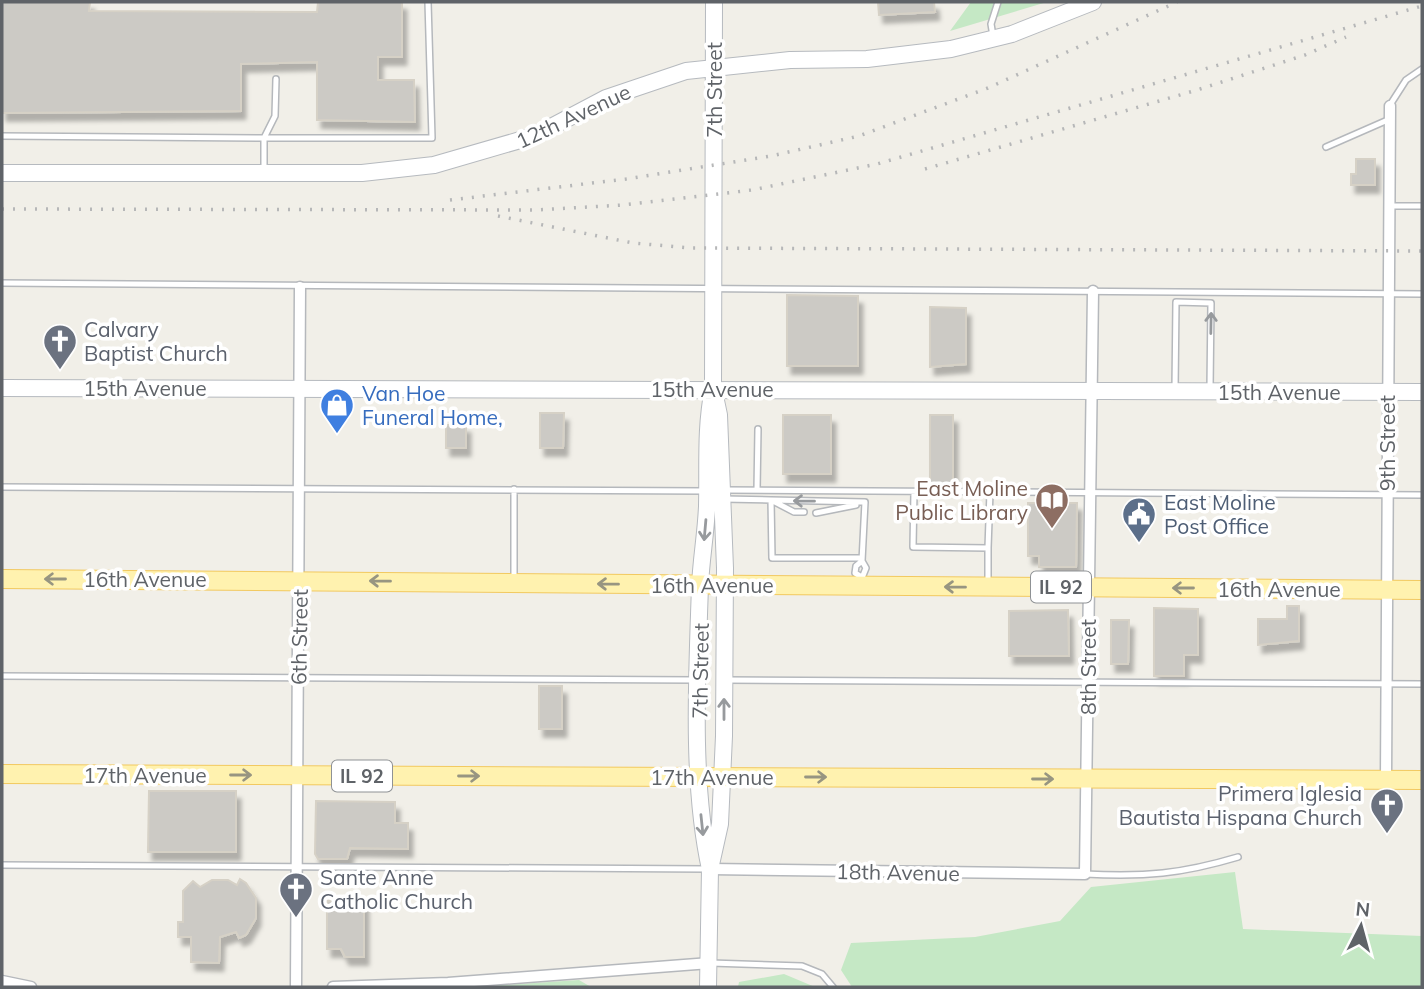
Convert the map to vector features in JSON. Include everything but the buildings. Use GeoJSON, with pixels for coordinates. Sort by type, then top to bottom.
{"type":"FeatureCollection","features":[{"type":"Feature","properties":{"kind":"main road","name":"16th Avenue"},"geometry":{"type":"LineString","coordinates":[[2,579],[700,585],[860,581],[988,587],[1422,590]]}},
{"type":"Feature","properties":{"kind":"main road","name":"17th Avenue"},"geometry":{"type":"LineString","coordinates":[[2,774],[1422,780]]}},
{"type":"Feature","properties":{"kind":"street","name":"7th Street"},"geometry":{"type":"LineString","coordinates":[[710,869],[720,824],[724,680],[724,585],[708,415],[713,389],[715,289],[714,2]]}},
{"type":"Feature","properties":{"kind":"street","name":"12th Avenue"},"geometry":{"type":"LineString","coordinates":[[2,173],[387,171],[469,157],[534,136],[634,87],[686,71],[790,60],[916,54],[993,40],[1093,2]]}},
{"type":"Feature","properties":{"kind":"street","name":"9th Street"},"geometry":{"type":"LineString","coordinates":[[1386,779],[1390,106]]}},
{"type":"Feature","properties":{"kind":"street","name":"6th Street"},"geometry":{"type":"LineString","coordinates":[[296,987],[300,287]]}},
{"type":"Feature","properties":{"kind":"street","name":"8th Street"},"geometry":{"type":"LineString","coordinates":[[1086,874],[1093,292]]}},
{"type":"Feature","properties":{"kind":"street","name":"15th Avenue"},"geometry":{"type":"LineString","coordinates":[[2,388],[1422,392]]}},
{"type":"Feature","properties":{"kind":"street","name":"7th Street"},"geometry":{"type":"LineString","coordinates":[[708,987],[710,869],[701,828],[699,777],[700,585],[717,493]]}},
{"type":"Feature","properties":{"kind":"street","name":"18th Avenue"},"geometry":{"type":"LineString","coordinates":[[710,869],[1086,874]]}},
{"type":"Feature","properties":{"kind":"street"},"geometry":{"type":"LineString","coordinates":[[333,987],[448,983],[710,963]]}},
{"type":"Feature","properties":{"kind":"street"},"geometry":{"type":"LineString","coordinates":[[2,981],[31,987]]}},
{"type":"Feature","properties":{"kind":"lane"},"geometry":{"type":"LineString","coordinates":[[2,136],[432,138],[428,2]]}},
{"type":"Feature","properties":{"kind":"lane"},"geometry":{"type":"LineString","coordinates":[[993,40],[991,24],[998,2]]}},
{"type":"Feature","properties":{"kind":"lane"},"geometry":{"type":"LineString","coordinates":[[1390,106],[1406,80],[1422,69]]}},
{"type":"Feature","properties":{"kind":"lane"},"geometry":{"type":"LineString","coordinates":[[264,173],[264,138],[275,117],[276,79]]}},
{"type":"Feature","properties":{"kind":"lane"},"geometry":{"type":"LineString","coordinates":[[1326,147],[1390,119]]}},
{"type":"Feature","properties":{"kind":"lane"},"geometry":{"type":"LineString","coordinates":[[1391,206],[1422,206]]}},
{"type":"Feature","properties":{"kind":"lane"},"geometry":{"type":"LineString","coordinates":[[2,283],[1422,294]]}},
{"type":"Feature","properties":{"kind":"lane"},"geometry":{"type":"LineString","coordinates":[[1175,391],[1176,302],[1211,303],[1210,391]]}},
{"type":"Feature","properties":{"kind":"lane"},"geometry":{"type":"LineString","coordinates":[[757,490],[758,429]]}},
{"type":"Feature","properties":{"kind":"lane"},"geometry":{"type":"LineString","coordinates":[[2,487],[1422,495]]}},
{"type":"Feature","properties":{"kind":"lane"},"geometry":{"type":"LineString","coordinates":[[514,489],[514,583]]}},
{"type":"Feature","properties":{"kind":"lane"},"geometry":{"type":"LineString","coordinates":[[914,492],[913,547],[988,548]]}},
{"type":"Feature","properties":{"kind":"lane"},"geometry":{"type":"LineString","coordinates":[[988,587],[990,492]]}},
{"type":"Feature","properties":{"kind":"lane"},"geometry":{"type":"LineString","coordinates":[[717,493],[771,500],[865,502]]}},
{"type":"Feature","properties":{"kind":"lane"},"geometry":{"type":"LineString","coordinates":[[771,500],[794,512],[804,512]]}},
{"type":"Feature","properties":{"kind":"lane"},"geometry":{"type":"LineString","coordinates":[[771,500],[772,558],[862,559]]}},
{"type":"Feature","properties":{"kind":"lane"},"geometry":{"type":"LineString","coordinates":[[816,513],[865,502]]}},
{"type":"Feature","properties":{"kind":"lane"},"geometry":{"type":"LineString","coordinates":[[860,581],[866,574],[862,559],[865,502]]}},
{"type":"Feature","properties":{"kind":"lane"},"geometry":{"type":"LineString","coordinates":[[2,676],[699,680]]}},
{"type":"Feature","properties":{"kind":"lane"},"geometry":{"type":"LineString","coordinates":[[724,680],[1422,684]]}},
{"type":"Feature","properties":{"kind":"lane"},"geometry":{"type":"LineString","coordinates":[[1086,874],[1152,876],[1191,871],[1238,857]]}},
{"type":"Feature","properties":{"kind":"lane"},"geometry":{"type":"LineString","coordinates":[[2,865],[710,869]]}},
{"type":"Feature","properties":{"kind":"lane"},"geometry":{"type":"LineString","coordinates":[[710,963],[802,966],[822,974],[833,987]]}},
{"type":"Feature","properties":{"kind":"green space"},"geometry":{"type":"Polygon","coordinates":[[[971,2],[1047,2],[950,31],[971,2]]]}},
{"type":"Feature","properties":{"kind":"green space"},"geometry":{"type":"Polygon","coordinates":[[[1235,872],[1243,929],[1422,936],[1422,987],[852,987],[841,970],[851,943],[975,937],[1060,921],[1091,887],[1235,872]]]}},
{"type":"Feature","properties":{"kind":"green space"},"geometry":{"type":"Polygon","coordinates":[[[784,974],[815,987],[738,987],[739,982],[784,974]]]}},
{"type":"Feature","properties":{"kind":"green space"},"geometry":{"type":"Polygon","coordinates":[[[579,980],[591,987],[472,987],[579,980]]]}},
{"type":"Feature","properties":{"kind":"railway"},"geometry":{"type":"LineString","coordinates":[[450,200],[626,179],[771,156],[859,136],[988,88],[1177,2]]}},
{"type":"Feature","properties":{"kind":"railway"},"geometry":{"type":"LineString","coordinates":[[2,209],[536,210],[623,205],[752,190],[877,164],[1422,6]]}},
{"type":"Feature","properties":{"kind":"railway"},"geometry":{"type":"LineString","coordinates":[[925,169],[1197,90],[1305,55],[1346,37]]}},
{"type":"Feature","properties":{"kind":"railway"},"geometry":{"type":"LineString","coordinates":[[498,216],[633,243],[691,248],[1422,251]]}},
{"type":"Feature","properties":{"kind":"place","name":"Calvary Baptist Church"},"geometry":{"type":"Point","coordinates":[60,371]}},
{"type":"Feature","properties":{"kind":"place","name":"Van Hoe Funeral Home,"},"geometry":{"type":"Point","coordinates":[337,435]}},
{"type":"Feature","properties":{"kind":"place","name":"East Moline Public Library"},"geometry":{"type":"Point","coordinates":[1052,530]}},
{"type":"Feature","properties":{"kind":"place","name":"East Moline Post Office"},"geometry":{"type":"Point","coordinates":[1139,544]}},
{"type":"Feature","properties":{"kind":"place","name":"Primera Iglesia Bautista Hispana Church"},"geometry":{"type":"Point","coordinates":[1387,835]}},
{"type":"Feature","properties":{"kind":"place","name":"Sante Anne Catholic Church"},"geometry":{"type":"Point","coordinates":[296,919]}}]}
